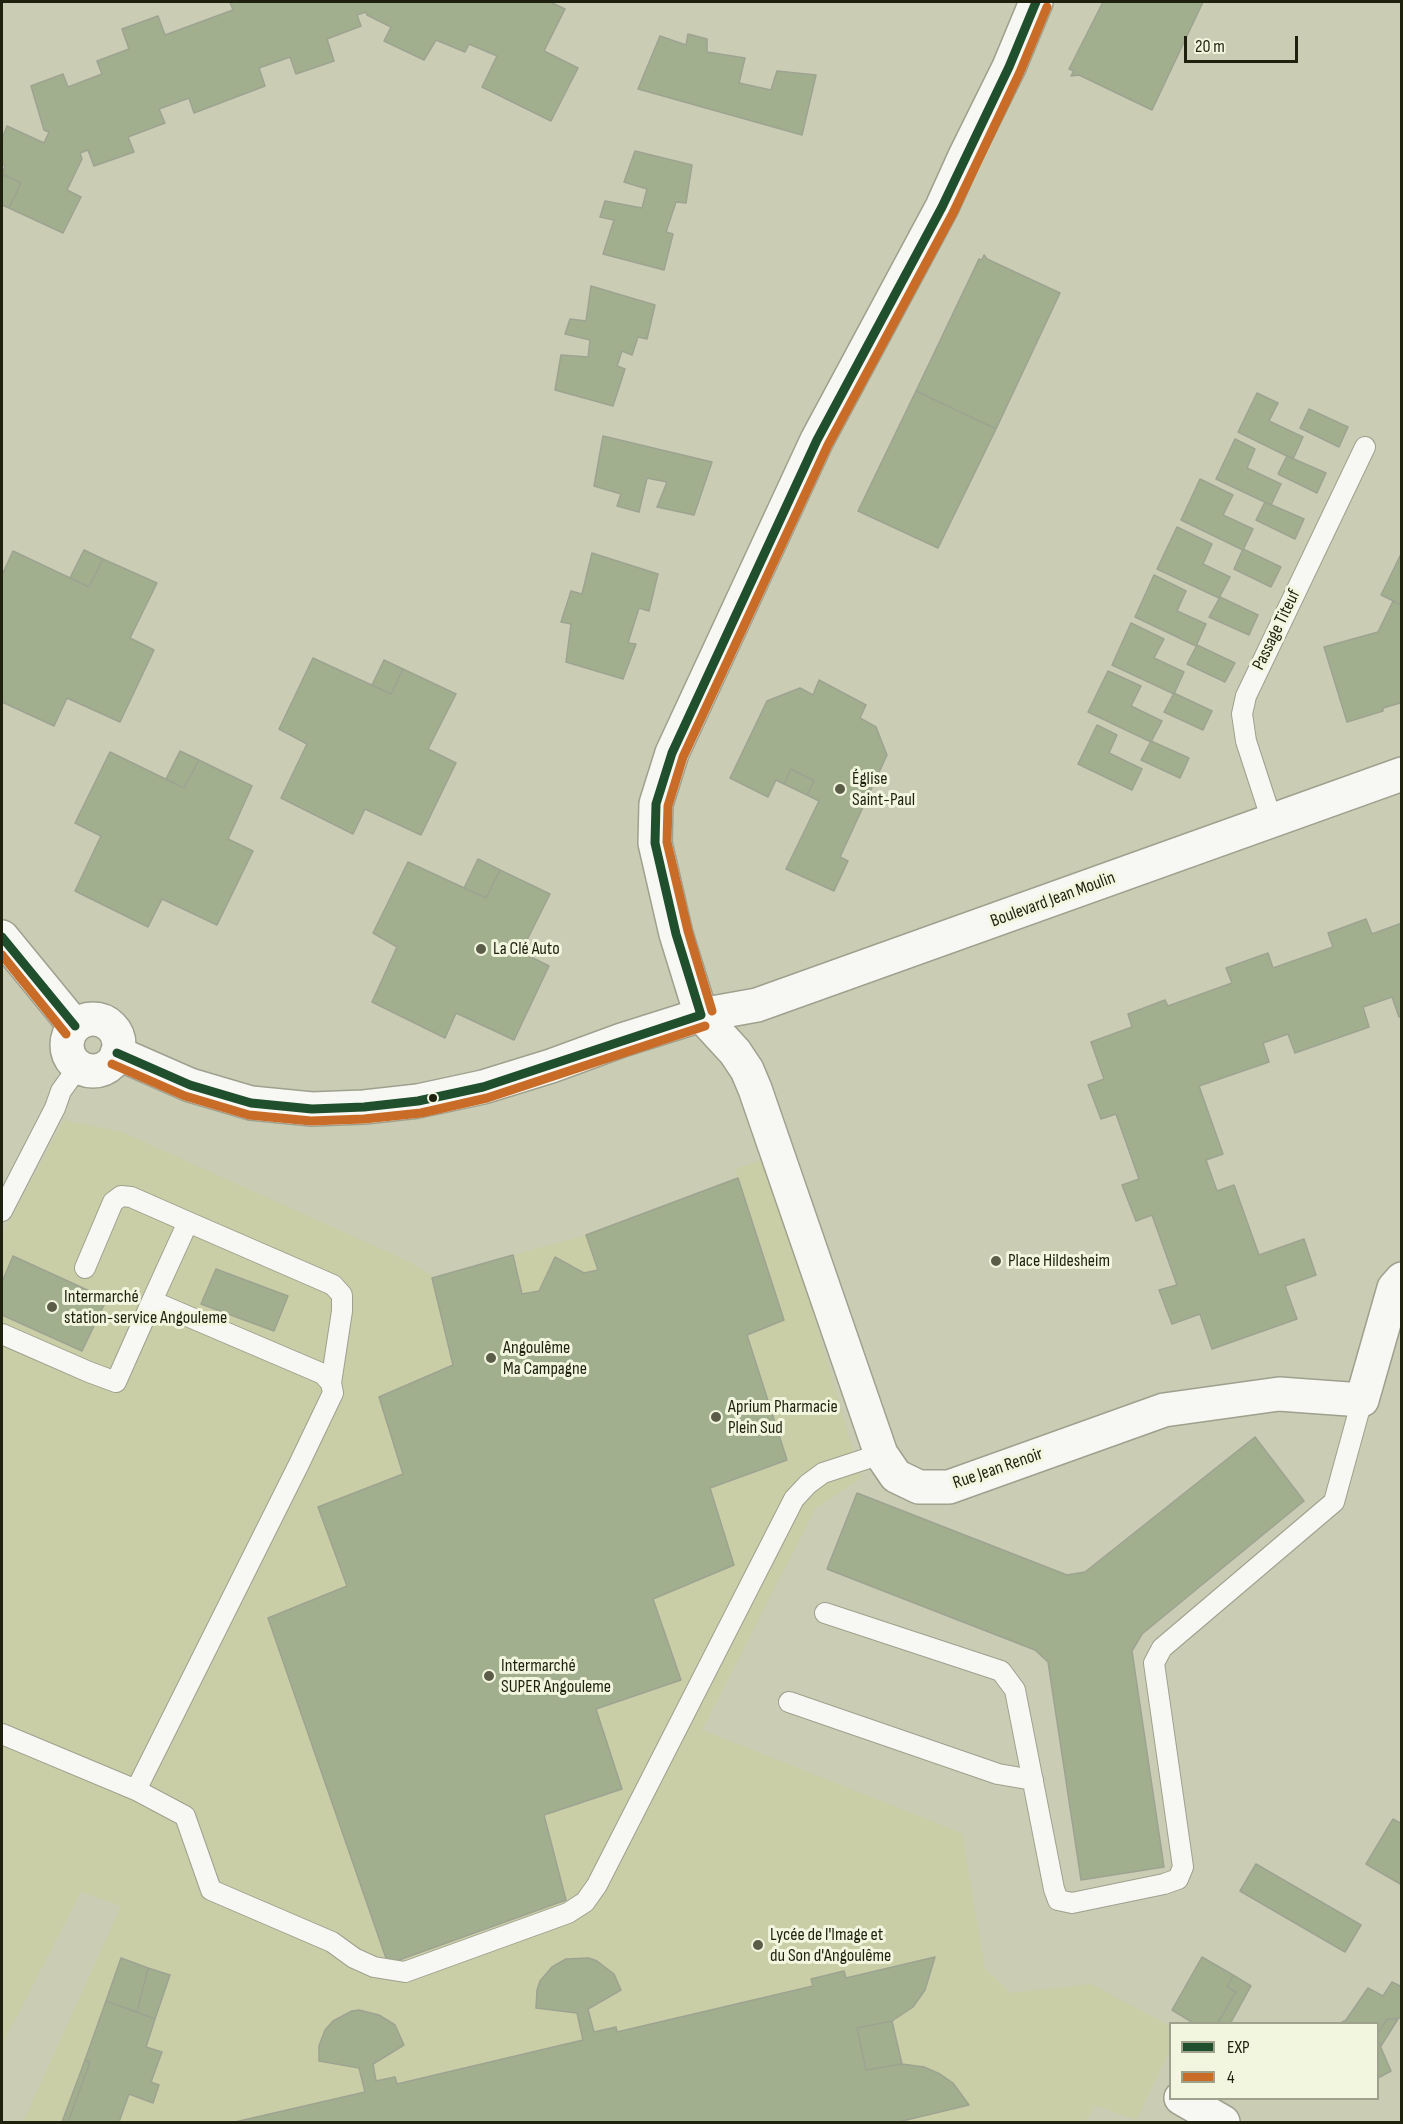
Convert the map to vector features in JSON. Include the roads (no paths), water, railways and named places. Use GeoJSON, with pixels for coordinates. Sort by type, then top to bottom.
{"type":"FeatureCollection","features":[{"type":"Feature","properties":{"kind":"street"},"geometry":{"type":"LineString","coordinates":[[701,1014],[676,934],[655,843],[656,804],[672,753],[817,440],[942,207],[1009,67],[1036,2]]}},
{"type":"Feature","properties":{"kind":"street","name":"Boulevard Jean Moulin"},"geometry":{"type":"LineString","coordinates":[[117,1053],[190,1085],[251,1103],[312,1109],[364,1107],[418,1101],[483,1087],[552,1066],[701,1014],[757,1005],[1401,774]]}},
{"type":"Feature","properties":{"kind":"street"},"geometry":{"type":"LineString","coordinates":[[2,937],[75,1026]]}},
{"type":"Feature","properties":{"kind":"street","name":"Rue Jean Renoir"},"geometry":{"type":"LineString","coordinates":[[701,1014],[735,1052],[747,1070],[881,1454],[896,1476],[919,1487],[949,1487],[1164,1410],[1279,1394],[1362,1400]]}},
{"type":"Feature","properties":{"kind":"street"},"geometry":{"type":"LineString","coordinates":[[87,1020],[105,1022],[117,1035],[117,1053],[109,1065],[101,1069],[87,1070],[72,1059],[68,1050],[68,1040],[75,1026],[87,1020]]}},
{"type":"Feature","properties":{"kind":"street"},"geometry":{"type":"LineString","coordinates":[[1362,1400],[1394,1288],[1401,1279]]}},
{"type":"Feature","properties":{"kind":"street"},"geometry":{"type":"LineString","coordinates":[[1184,2100],[1223,2122]]}},
{"type":"Feature","properties":{"kind":"lane","name":"Passage Titeuf"},"geometry":{"type":"LineString","coordinates":[[1272,821],[1246,741],[1242,714],[1245,696],[1365,447]]}},
{"type":"Feature","properties":{"kind":"lane"},"geometry":{"type":"LineString","coordinates":[[2,1210],[55,1108],[61,1091],[79,1066]]}},
{"type":"Feature","properties":{"kind":"lane"},"geometry":{"type":"LineString","coordinates":[[85,1268],[113,1202],[121,1196],[131,1197],[333,1285],[342,1295],[342,1311],[332,1383],[333,1393],[136,1790]]}},
{"type":"Feature","properties":{"kind":"lane"},"geometry":{"type":"LineString","coordinates":[[2,1334],[116,1382],[188,1222]]}},
{"type":"Feature","properties":{"kind":"lane"},"geometry":{"type":"LineString","coordinates":[[152,1301],[323,1374],[332,1383]]}},
{"type":"Feature","properties":{"kind":"lane"},"geometry":{"type":"LineString","coordinates":[[825,1613],[1001,1671],[1016,1690],[1058,1900],[1072,1904],[1178,1879],[1183,1867],[1154,1663],[1162,1648],[1334,1502],[1362,1400]]}},
{"type":"Feature","properties":{"kind":"lane"},"geometry":{"type":"LineString","coordinates":[[2,1734],[136,1790],[184,1816],[211,1890],[332,1942],[354,1958],[374,1967],[405,1972],[568,1913],[585,1902],[597,1885],[794,1499],[808,1484],[823,1473],[881,1454]]}},
{"type":"Feature","properties":{"kind":"lane"},"geometry":{"type":"LineString","coordinates":[[789,1702],[998,1774],[1033,1780]]}},
{"type":"Feature","properties":{"kind":"place","name":"Église Saint-Paul"},"geometry":{"type":"Point","coordinates":[840,789]}},
{"type":"Feature","properties":{"kind":"place","name":"La Clé Auto"},"geometry":{"type":"Point","coordinates":[481,949]}},
{"type":"Feature","properties":{"kind":"place","name":"Place Hildesheim"},"geometry":{"type":"Point","coordinates":[996,1261]}},
{"type":"Feature","properties":{"kind":"place","name":"Intermarché station-service Angouleme"},"geometry":{"type":"Point","coordinates":[52,1307]}},
{"type":"Feature","properties":{"kind":"place","name":"Angoulême Ma Campagne"},"geometry":{"type":"Point","coordinates":[491,1358]}},
{"type":"Feature","properties":{"kind":"place","name":"Aprium Pharmacie Plein Sud"},"geometry":{"type":"Point","coordinates":[716,1417]}},
{"type":"Feature","properties":{"kind":"place","name":"Intermarché SUPER Angouleme"},"geometry":{"type":"Point","coordinates":[489,1676]}},
{"type":"Feature","properties":{"kind":"place","name":"Lycée de l'Image et du Son d'Angoulême"},"geometry":{"type":"Point","coordinates":[758,1945]}}]}
